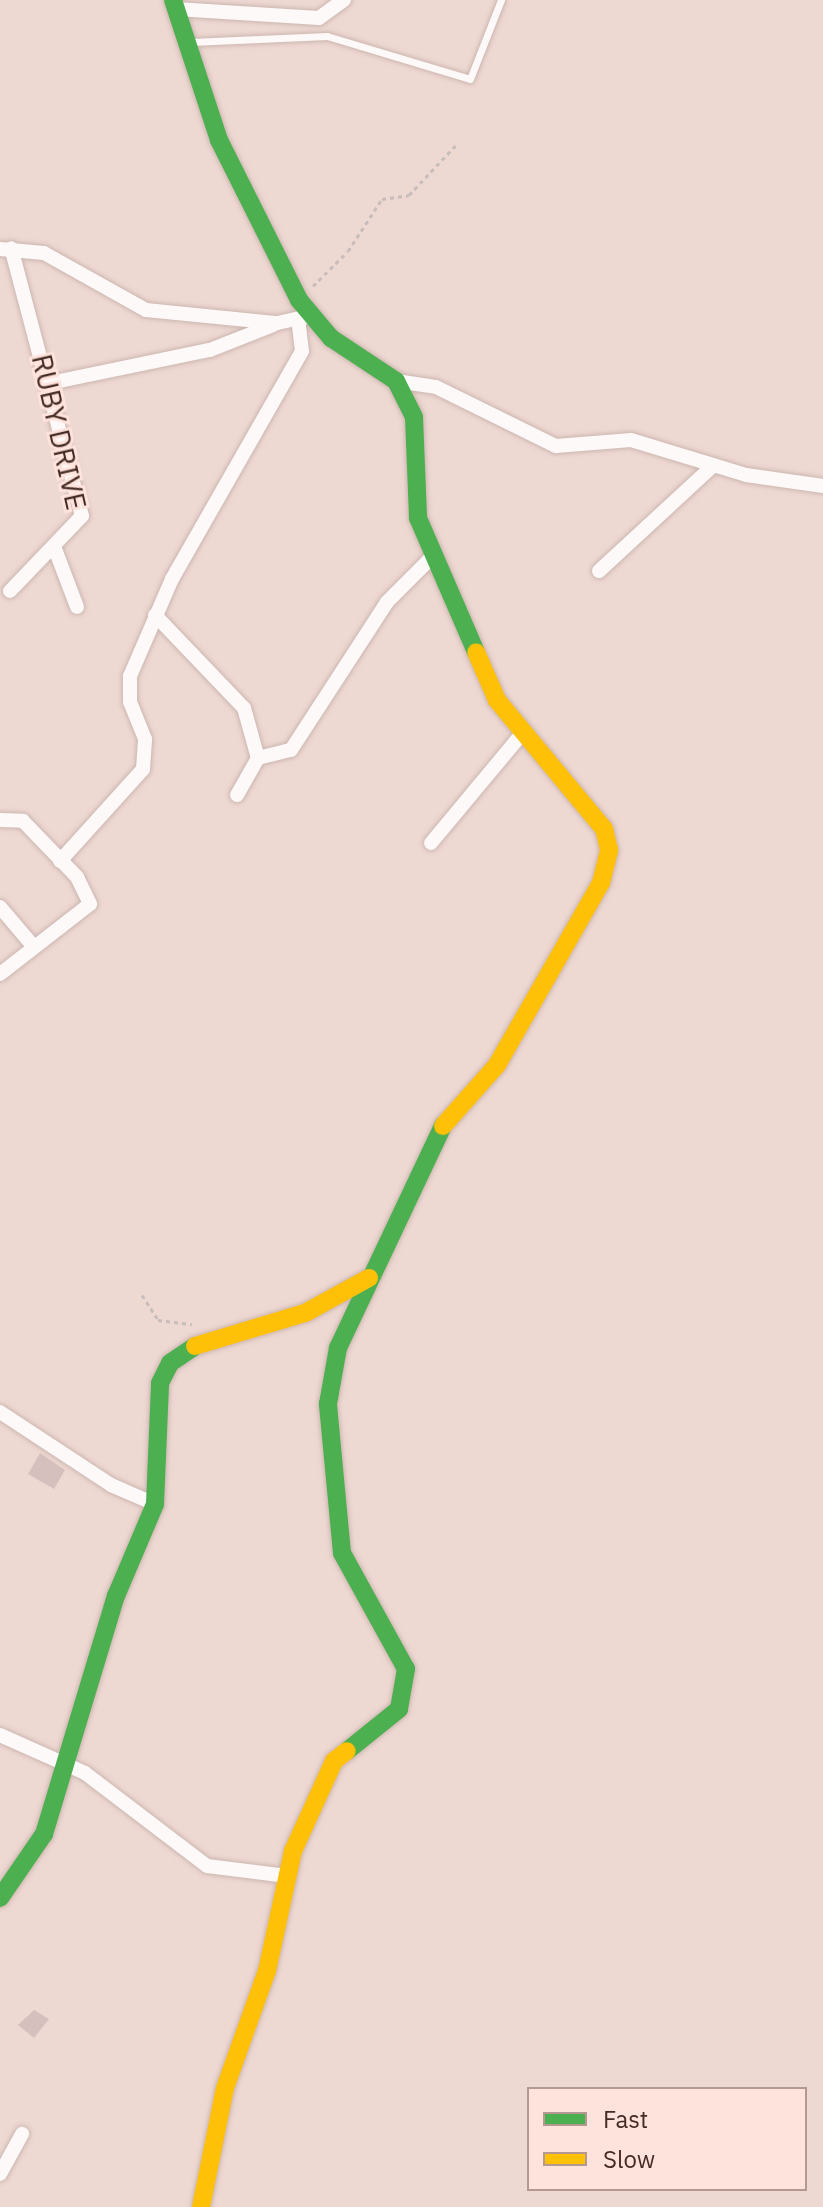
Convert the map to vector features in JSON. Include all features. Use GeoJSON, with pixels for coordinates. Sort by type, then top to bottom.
{"type":"FeatureCollection","features":[{"type":"Feature","properties":{"kind":"street"},"geometry":{"type":"LineString","coordinates":[[60,861],[143,769],[145,739],[128,691],[155,615],[302,351],[305,317],[299,300],[219,140],[174,4],[319,18],[344,0]]}},
{"type":"Feature","properties":{"kind":"street"},"geometry":{"type":"LineString","coordinates":[[6,248],[44,253],[146,310],[277,323]]}},
{"type":"Feature","properties":{"kind":"street","name":"RUBY DRIVE"},"geometry":{"type":"LineString","coordinates":[[6,248],[50,383],[82,516],[55,549],[10,591]]}},
{"type":"Feature","properties":{"kind":"street"},"geometry":{"type":"LineString","coordinates":[[50,383],[210,350],[277,323],[305,317]]}},
{"type":"Feature","properties":{"kind":"street"},"geometry":{"type":"LineString","coordinates":[[305,317],[396,381],[436,387],[556,446],[631,440],[714,465],[823,486]]}},
{"type":"Feature","properties":{"kind":"street"},"geometry":{"type":"LineString","coordinates":[[201,2207],[225,2088],[267,1971],[287,1876],[334,1761],[399,1709],[406,1669],[342,1553],[328,1404],[338,1348],[442,1127],[497,1065],[607,867],[604,829],[520,736],[432,557],[418,518],[414,417],[396,381]]}},
{"type":"Feature","properties":{"kind":"street"},"geometry":{"type":"LineString","coordinates":[[599,571],[714,465]]}},
{"type":"Feature","properties":{"kind":"street"},"geometry":{"type":"LineString","coordinates":[[55,549],[77,607]]}},
{"type":"Feature","properties":{"kind":"street"},"geometry":{"type":"LineString","coordinates":[[258,758],[291,750],[387,602],[432,557]]}},
{"type":"Feature","properties":{"kind":"street"},"geometry":{"type":"LineString","coordinates":[[155,615],[244,708],[258,758],[237,795]]}},
{"type":"Feature","properties":{"kind":"street"},"geometry":{"type":"LineString","coordinates":[[431,843],[520,736]]}},
{"type":"Feature","properties":{"kind":"street"},"geometry":{"type":"LineString","coordinates":[[0,820],[23,821],[60,861],[90,904],[0,974]]}},
{"type":"Feature","properties":{"kind":"street"},"geometry":{"type":"LineString","coordinates":[[0,907],[34,947]]}},
{"type":"Feature","properties":{"kind":"street"},"geometry":{"type":"LineString","coordinates":[[0,1898],[44,1834],[70,1764],[116,1596],[155,1504],[160,1383],[170,1363],[199,1343],[305,1313],[369,1278]]}},
{"type":"Feature","properties":{"kind":"street"},"geometry":{"type":"LineString","coordinates":[[0,1412],[111,1485],[155,1504]]}},
{"type":"Feature","properties":{"kind":"street"},"geometry":{"type":"LineString","coordinates":[[0,1735],[70,1764],[207,1866],[287,1876]]}},
{"type":"Feature","properties":{"kind":"street"},"geometry":{"type":"LineString","coordinates":[[0,2174],[22,2134]]}},
{"type":"Feature","properties":{"kind":"lane"},"geometry":{"type":"LineString","coordinates":[[185,43],[327,36],[470,79],[501,0]]}},
{"type":"Feature","properties":{"kind":"path"},"geometry":{"type":"LineString","coordinates":[[299,300],[348,251],[382,199],[409,195],[456,145]]}},
{"type":"Feature","properties":{"kind":"path"},"geometry":{"type":"LineString","coordinates":[[142,1295],[158,1320],[208,1326]]}},
{"type":"Feature","properties":{"kind":"building"},"geometry":{"type":"Polygon","coordinates":[[[40,1453],[65,1470],[54,1489],[28,1474],[40,1453]]]}},
{"type":"Feature","properties":{"kind":"building"},"geometry":{"type":"Polygon","coordinates":[[[34,2010],[49,2019],[34,2038],[18,2025],[34,2010]]]}},
{"type":"Feature","properties":{"kind":"traffic: fast"},"geometry":{"type":"LineString","coordinates":[[173,0],[219,140],[299,300],[331,338],[396,381],[414,417],[418,518],[476,652]]}},
{"type":"Feature","properties":{"kind":"traffic: fast"},"geometry":{"type":"LineString","coordinates":[[347,1751],[399,1709],[406,1669],[342,1553],[328,1404],[338,1348],[443,1126]]}},
{"type":"Feature","properties":{"kind":"traffic: fast"},"geometry":{"type":"LineString","coordinates":[[0,1898],[44,1834],[116,1596],[155,1504],[160,1383],[170,1363],[195,1346]]}},
{"type":"Feature","properties":{"kind":"traffic: slow"},"geometry":{"type":"LineString","coordinates":[[443,1126],[497,1065],[601,883],[609,850],[604,829],[497,700],[476,652]]}},
{"type":"Feature","properties":{"kind":"traffic: slow"},"geometry":{"type":"LineString","coordinates":[[195,1346],[305,1313],[369,1278]]}},
{"type":"Feature","properties":{"kind":"traffic: slow"},"geometry":{"type":"LineString","coordinates":[[201,2207],[225,2088],[267,1971],[293,1851],[334,1761],[347,1751]]}}]}
